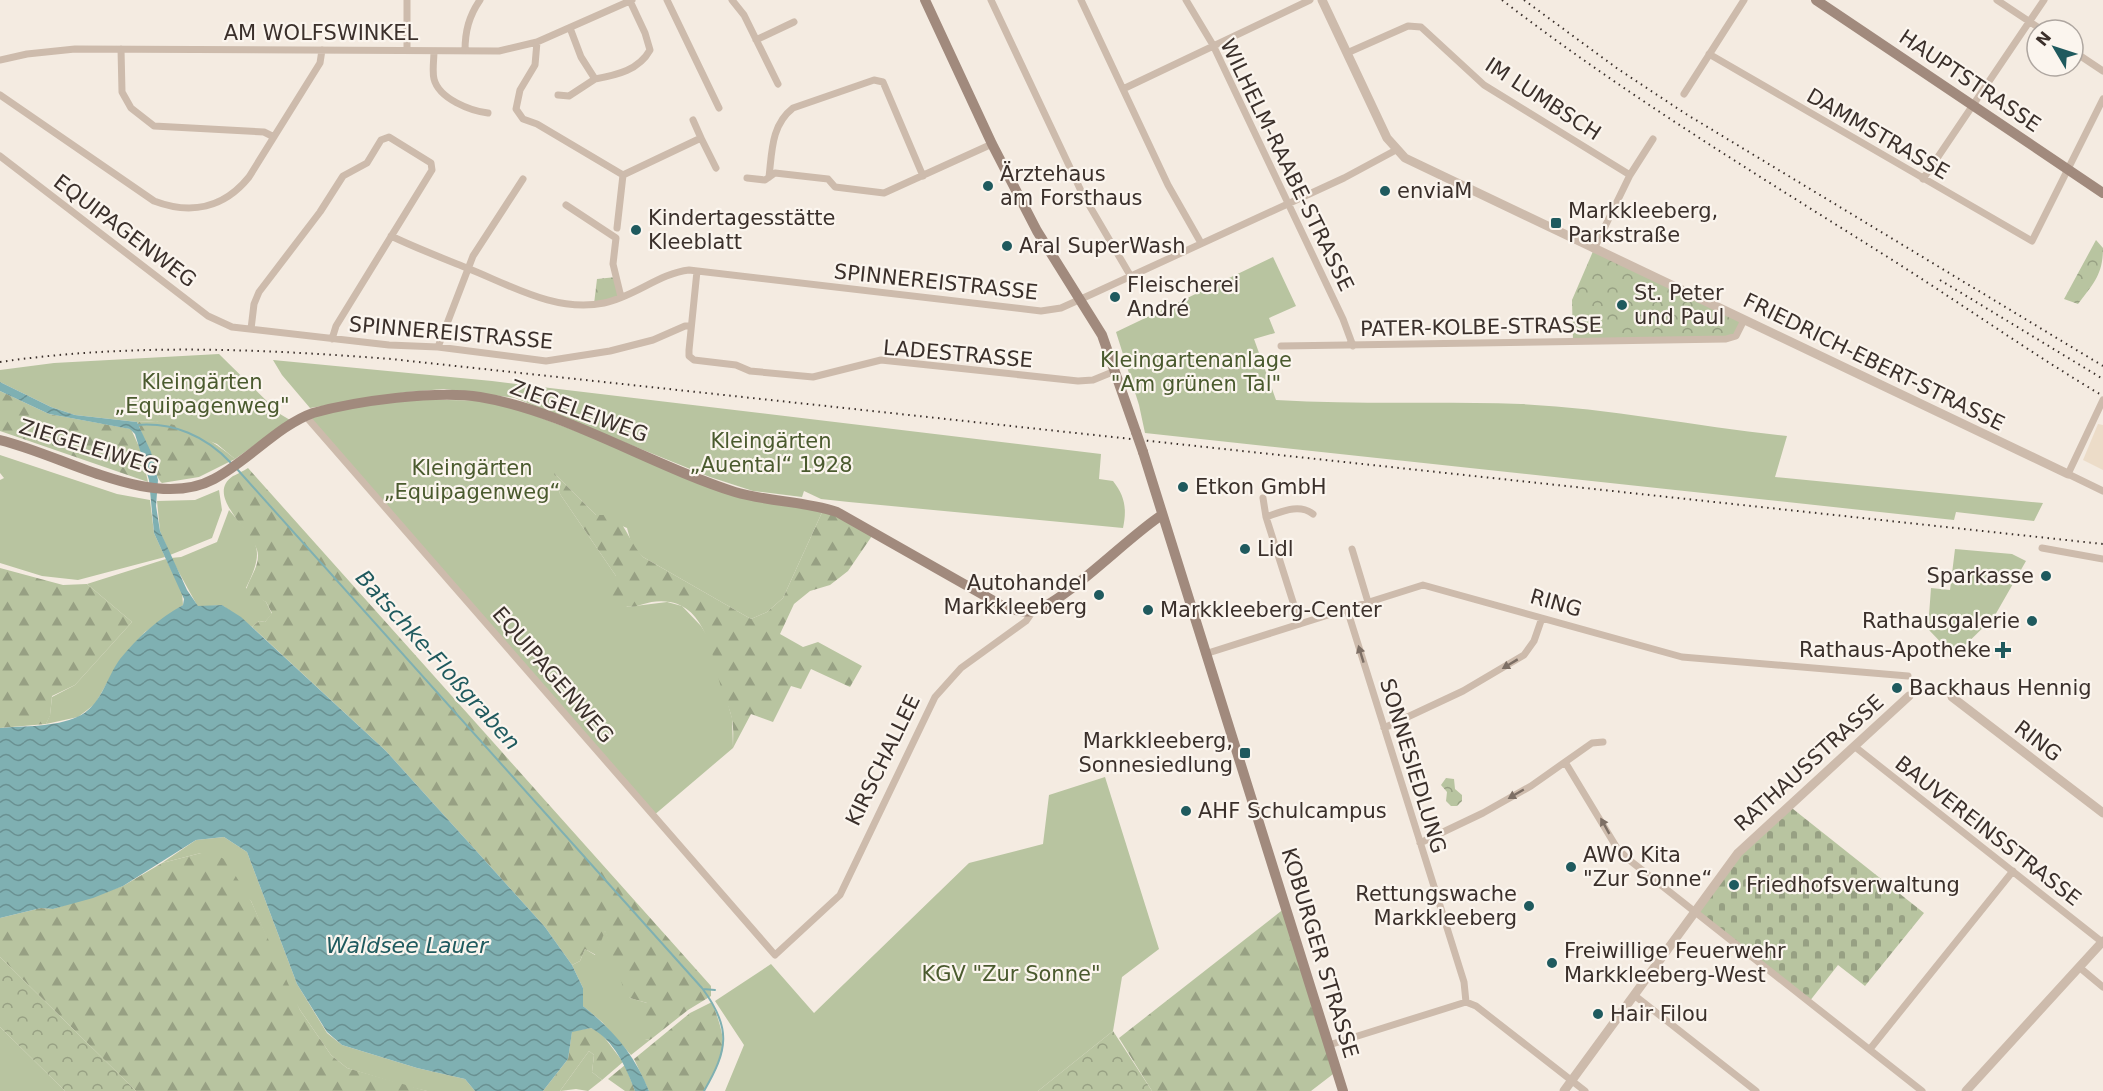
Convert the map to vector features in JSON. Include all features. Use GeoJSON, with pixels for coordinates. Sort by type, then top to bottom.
{"type":"FeatureCollection","features":[{"type":"Feature","properties":{"kind":"main road","name":"KOBURGER STRASSE"},"geometry":{"type":"LineString","coordinates":[[925,0],[992,144],[1037,231],[1078,300],[1087,324],[1104,347],[1115,371],[1137,432],[1343,1091]]}},
{"type":"Feature","properties":{"kind":"main road","name":"HAUPTSTRASSE"},"geometry":{"type":"LineString","coordinates":[[1816,0],[2103,193]]}},
{"type":"Feature","properties":{"kind":"main road","name":"ZIEGELEIWEG"},"geometry":{"type":"LineString","coordinates":[[0,440],[46,453],[148,489],[162,490],[199,485],[235,467],[309,415],[376,402],[443,396],[480,397],[519,407],[735,491],[820,506],[837,512],[1001,605],[1020,612],[1033,611]]}},
{"type":"Feature","properties":{"kind":"main road","name":"KIRSCHALLEE"},"geometry":{"type":"LineString","coordinates":[[1033,611],[1064,594],[1143,526],[1162,515]]}},
{"type":"Feature","properties":{"kind":"street"},"geometry":{"type":"LineString","coordinates":[[407,0],[407,50]]}},
{"type":"Feature","properties":{"kind":"street"},"geometry":{"type":"LineString","coordinates":[[465,51],[465,35],[471,13],[480,0]]}},
{"type":"Feature","properties":{"kind":"street"},"geometry":{"type":"LineString","coordinates":[[667,0],[719,108]]}},
{"type":"Feature","properties":{"kind":"street"},"geometry":{"type":"LineString","coordinates":[[732,0],[744,15],[778,84]]}},
{"type":"Feature","properties":{"kind":"street"},"geometry":{"type":"LineString","coordinates":[[991,0],[1082,193],[1130,275]]}},
{"type":"Feature","properties":{"kind":"street"},"geometry":{"type":"LineString","coordinates":[[1081,0],[1168,185],[1201,243]]}},
{"type":"Feature","properties":{"kind":"street","name":"WILHELM-RAABE-STRASSE"},"geometry":{"type":"LineString","coordinates":[[1186,0],[1213,45],[1343,319],[1353,346]]}},
{"type":"Feature","properties":{"kind":"street"},"geometry":{"type":"LineString","coordinates":[[1123,89],[1310,0]]}},
{"type":"Feature","properties":{"kind":"street","name":"FRIEDRICH-EBERT-STRASSE"},"geometry":{"type":"LineString","coordinates":[[1322,0],[1385,134],[1396,150],[1406,159],[2068,474]]}},
{"type":"Feature","properties":{"kind":"street"},"geometry":{"type":"LineString","coordinates":[[1684,94],[1744,0]]}},
{"type":"Feature","properties":{"kind":"street"},"geometry":{"type":"LineString","coordinates":[[1997,0],[2025,18]]}},
{"type":"Feature","properties":{"kind":"street"},"geometry":{"type":"LineString","coordinates":[[2031,18],[2044,0]]}},
{"type":"Feature","properties":{"kind":"street"},"geometry":{"type":"LineString","coordinates":[[558,95],[569,96],[595,79],[626,72],[644,61],[650,50],[631,1]]}},
{"type":"Feature","properties":{"kind":"street","name":"AM WOLFSWINKEL"},"geometry":{"type":"LineString","coordinates":[[0,60],[27,54],[75,49],[499,51],[537,42],[631,1]]}},
{"type":"Feature","properties":{"kind":"street"},"geometry":{"type":"LineString","coordinates":[[756,40],[794,22]]}},
{"type":"Feature","properties":{"kind":"street","name":"IM LUMBSCH"},"geometry":{"type":"LineString","coordinates":[[1347,53],[1408,26],[1421,27],[1484,85],[1630,175]]}},
{"type":"Feature","properties":{"kind":"street"},"geometry":{"type":"LineString","coordinates":[[1923,179],[2025,27]]}},
{"type":"Feature","properties":{"kind":"street"},"geometry":{"type":"LineString","coordinates":[[570,28],[581,57],[595,79]]}},
{"type":"Feature","properties":{"kind":"street"},"geometry":{"type":"LineString","coordinates":[[537,42],[535,65],[520,90],[516,109],[523,119],[537,124],[623,175]]}},
{"type":"Feature","properties":{"kind":"street"},"geometry":{"type":"LineString","coordinates":[[121,49],[122,92],[137,115],[154,126],[264,132],[274,137]]}},
{"type":"Feature","properties":{"kind":"street"},"geometry":{"type":"LineString","coordinates":[[0,95],[142,194],[168,207],[198,208],[222,202],[238,190],[320,63],[322,50]]}},
{"type":"Feature","properties":{"kind":"street"},"geometry":{"type":"LineString","coordinates":[[434,51],[433,78],[437,87],[472,111],[488,113]]}},
{"type":"Feature","properties":{"kind":"street","name":"DAMMSTRASSE"},"geometry":{"type":"LineString","coordinates":[[1709,54],[2032,241],[2068,170]]}},
{"type":"Feature","properties":{"kind":"street"},"geometry":{"type":"LineString","coordinates":[[2085,59],[2103,71]]}},
{"type":"Feature","properties":{"kind":"street"},"geometry":{"type":"LineString","coordinates":[[769,177],[775,132],[786,114],[793,108],[874,80],[883,82],[923,176]]}},
{"type":"Feature","properties":{"kind":"street"},"geometry":{"type":"LineString","coordinates":[[2068,170],[2103,99]]}},
{"type":"Feature","properties":{"kind":"street"},"geometry":{"type":"LineString","coordinates":[[693,120],[717,168]]}},
{"type":"Feature","properties":{"kind":"street"},"geometry":{"type":"LineString","coordinates":[[251,329],[254,304],[259,292],[320,212],[343,176],[367,163],[385,137],[433,166],[336,326],[332,339]]}},
{"type":"Feature","properties":{"kind":"street"},"geometry":{"type":"LineString","coordinates":[[623,175],[701,138]]}},
{"type":"Feature","properties":{"kind":"street"},"geometry":{"type":"LineString","coordinates":[[1594,249],[1630,175],[1653,139]]}},
{"type":"Feature","properties":{"kind":"street"},"geometry":{"type":"LineString","coordinates":[[747,178],[765,180],[775,173],[828,179],[835,187],[884,193],[992,144]]}},
{"type":"Feature","properties":{"kind":"street","name":"SPINNEREISTRASSE"},"geometry":{"type":"LineString","coordinates":[[391,236],[547,300],[582,304],[604,303],[681,271],[698,271],[1041,311],[1061,308],[1288,203],[1396,150]]}},
{"type":"Feature","properties":{"kind":"street","name":"EQUIPAGENWEG"},"geometry":{"type":"LineString","coordinates":[[0,156],[208,316],[232,327]]}},
{"type":"Feature","properties":{"kind":"street"},"geometry":{"type":"LineString","coordinates":[[617,228],[623,175]]}},
{"type":"Feature","properties":{"kind":"street"},"geometry":{"type":"LineString","coordinates":[[438,347],[467,268],[523,179]]}},
{"type":"Feature","properties":{"kind":"street"},"geometry":{"type":"LineString","coordinates":[[566,205],[616,238],[613,264],[621,297]]}},
{"type":"Feature","properties":{"kind":"street"},"geometry":{"type":"LineString","coordinates":[[691,326],[698,271]]}},
{"type":"Feature","properties":{"kind":"street","name":"PATER-KOLBE-STRASSE"},"geometry":{"type":"LineString","coordinates":[[1281,346],[1729,339],[1736,336],[1744,320]]}},
{"type":"Feature","properties":{"kind":"street","name":"SPINNEREISTRASSE"},"geometry":{"type":"LineString","coordinates":[[232,327],[332,339],[438,347],[546,361],[610,351],[652,340],[684,326],[691,326]]}},
{"type":"Feature","properties":{"kind":"street","name":"LADESTRASSE"},"geometry":{"type":"LineString","coordinates":[[691,326],[689,356],[694,360],[736,364],[750,371],[813,377],[882,360],[1078,381],[1094,380],[1115,371]]}},
{"type":"Feature","properties":{"kind":"street"},"geometry":{"type":"LineString","coordinates":[[2103,400],[2068,474],[2103,491]]}},
{"type":"Feature","properties":{"kind":"street","name":"EQUIPAGENWEG"},"geometry":{"type":"LineString","coordinates":[[309,415],[309,420],[775,954]]}},
{"type":"Feature","properties":{"kind":"street"},"geometry":{"type":"LineString","coordinates":[[1263,498],[1266,517],[1300,624]]}},
{"type":"Feature","properties":{"kind":"street"},"geometry":{"type":"LineString","coordinates":[[1266,517],[1292,508],[1304,509],[1313,514]]}},
{"type":"Feature","properties":{"kind":"street"},"geometry":{"type":"LineString","coordinates":[[2043,548],[2103,559]]}},
{"type":"Feature","properties":{"kind":"street"},"geometry":{"type":"LineString","coordinates":[[1352,549],[1368,602]]}},
{"type":"Feature","properties":{"kind":"street","name":"RING"},"geometry":{"type":"LineString","coordinates":[[1205,654],[1422,585],[1682,657],[1908,676]]}},
{"type":"Feature","properties":{"kind":"street","name":"SONNESIEDLUNG"},"geometry":{"type":"LineString","coordinates":[[1347,609],[1464,982],[1466,1002]]}},
{"type":"Feature","properties":{"kind":"street","name":"KIRSCHALLEE"},"geometry":{"type":"LineString","coordinates":[[775,954],[840,895],[934,697],[961,668],[1026,621],[1033,611]]}},
{"type":"Feature","properties":{"kind":"street"},"geometry":{"type":"LineString","coordinates":[[1384,728],[1463,691],[1524,655],[1534,641],[1542,618]]}},
{"type":"Feature","properties":{"kind":"street","name":"RATHAUSSTRASSE"},"geometry":{"type":"LineString","coordinates":[[1564,1091],[1694,912],[1752,837],[1909,696]]}},
{"type":"Feature","properties":{"kind":"street","name":"RING"},"geometry":{"type":"LineString","coordinates":[[1952,697],[2103,813]]}},
{"type":"Feature","properties":{"kind":"street"},"geometry":{"type":"LineString","coordinates":[[1420,843],[1483,813],[1531,786],[1592,743],[1603,742]]}},
{"type":"Feature","properties":{"kind":"street","name":"BAUVEREINSSTRASSE"},"geometry":{"type":"LineString","coordinates":[[1854,746],[2102,941]]}},
{"type":"Feature","properties":{"kind":"street"},"geometry":{"type":"LineString","coordinates":[[1565,762],[1617,848],[1694,912],[1922,1091]]}},
{"type":"Feature","properties":{"kind":"street"},"geometry":{"type":"LineString","coordinates":[[1870,1049],[2013,871]]}},
{"type":"Feature","properties":{"kind":"street"},"geometry":{"type":"LineString","coordinates":[[1966,1091],[2102,941]]}},
{"type":"Feature","properties":{"kind":"street"},"geometry":{"type":"LineString","coordinates":[[2079,967],[2103,987]]}},
{"type":"Feature","properties":{"kind":"street"},"geometry":{"type":"LineString","coordinates":[[1634,995],[1756,1091]]}},
{"type":"Feature","properties":{"kind":"street"},"geometry":{"type":"LineString","coordinates":[[1329,1046],[1466,1002],[1476,1006],[1585,1091]]}},
{"type":"Feature","properties":{"kind":"green space"},"geometry":{"type":"Polygon","coordinates":[[[2096,240],[2103,248],[2103,257],[2096,279],[2078,304],[2064,299],[2096,240]]]}},
{"type":"Feature","properties":{"kind":"green space"},"geometry":{"type":"Polygon","coordinates":[[[1594,249],[1744,320],[1736,336],[1573,341],[1572,300],[1594,249]]]}},
{"type":"Feature","properties":{"kind":"green space","name":"Kleingartenanlage \"Am grünen Tal\""},"geometry":{"type":"Polygon","coordinates":[[[1273,257],[1296,306],[1269,318],[1275,333],[1254,339],[1276,400],[1554,406],[1787,436],[1775,477],[2043,503],[2034,521],[1956,512],[1954,520],[1145,433],[1139,405],[1116,332],[1273,257]]]}},
{"type":"Feature","properties":{"kind":"green space"},"geometry":{"type":"Polygon","coordinates":[[[616,277],[621,297],[594,304],[597,279],[616,277]]]}},
{"type":"Feature","properties":{"kind":"green space","name":"Kleingärten „Equipagenweg\""},"geometry":{"type":"Polygon","coordinates":[[[219,354],[280,414],[290,420],[235,459],[217,444],[156,421],[137,422],[75,415],[51,407],[0,382],[0,370],[54,363],[219,354]]]}},
{"type":"Feature","properties":{"kind":"green space","name":"Kleingärten „Auental“ 1928"},"geometry":{"type":"Polygon","coordinates":[[[273,360],[492,381],[1101,454],[1099,479],[1113,481],[1120,492],[1125,509],[1123,528],[821,499],[804,491],[802,497],[753,491],[710,477],[515,398],[444,389],[407,392],[310,408],[282,375],[273,360]]]}},
{"type":"Feature","properties":{"kind":"green space"},"geometry":{"type":"Polygon","coordinates":[[[0,391],[49,414],[131,429],[141,451],[148,482],[0,431],[0,391]]]}},
{"type":"Feature","properties":{"kind":"green space","name":"Kleingärten „Equipagenweg“"},"geometry":{"type":"Polygon","coordinates":[[[400,399],[496,401],[735,491],[824,508],[783,598],[767,612],[751,619],[643,557],[632,546],[627,528],[596,515],[555,474],[560,494],[616,576],[627,607],[667,602],[682,606],[701,626],[709,639],[732,718],[733,748],[653,816],[309,420],[321,411],[400,399]]]}},
{"type":"Feature","properties":{"kind":"green space"},"geometry":{"type":"Polygon","coordinates":[[[156,421],[198,434],[235,459],[199,477],[162,483],[137,422],[156,421]]]}},
{"type":"Feature","properties":{"kind":"green space"},"geometry":{"type":"Polygon","coordinates":[[[0,455],[117,494],[150,500],[154,533],[165,557],[78,580],[42,576],[0,563],[0,480],[4,478],[0,473],[0,455]]]}},
{"type":"Feature","properties":{"kind":"green space"},"geometry":{"type":"Polygon","coordinates":[[[248,468],[711,986],[711,996],[688,1010],[650,1040],[645,1039],[635,1015],[647,1003],[630,998],[624,990],[605,931],[596,955],[585,949],[580,961],[572,965],[545,927],[386,751],[252,627],[259,621],[265,622],[272,613],[266,602],[257,597],[249,599],[245,596],[258,556],[256,547],[234,516],[224,494],[225,485],[233,476],[248,468]]]}},
{"type":"Feature","properties":{"kind":"green space"},"geometry":{"type":"Polygon","coordinates":[[[554,473],[596,515],[615,515],[643,557],[751,619],[767,612],[783,598],[824,508],[874,533],[848,571],[830,585],[810,591],[794,604],[780,634],[803,647],[818,642],[862,666],[850,687],[811,669],[801,689],[791,686],[773,722],[751,714],[733,748],[731,713],[701,626],[683,607],[670,602],[659,601],[628,607],[621,605],[603,589],[616,576],[560,494],[554,473]]]}},
{"type":"Feature","properties":{"kind":"green space"},"geometry":{"type":"Polygon","coordinates":[[[219,490],[222,510],[212,538],[170,555],[160,531],[157,501],[195,500],[219,490]]]}},
{"type":"Feature","properties":{"kind":"green space"},"geometry":{"type":"Polygon","coordinates":[[[229,510],[252,538],[257,553],[256,563],[246,588],[266,602],[272,614],[265,622],[259,621],[252,627],[222,605],[198,607],[171,558],[181,557],[217,542],[229,510]]]}},
{"type":"Feature","properties":{"kind":"green space"},"geometry":{"type":"Polygon","coordinates":[[[1955,549],[2012,554],[2026,561],[1994,617],[1954,656],[1928,629],[1931,588],[1950,590],[1955,549]]]}},
{"type":"Feature","properties":{"kind":"green space"},"geometry":{"type":"Polygon","coordinates":[[[166,559],[182,592],[183,605],[145,632],[120,660],[95,704],[78,717],[46,724],[50,715],[52,697],[75,685],[132,622],[87,584],[166,559]]]}},
{"type":"Feature","properties":{"kind":"green space"},"geometry":{"type":"Polygon","coordinates":[[[0,568],[63,585],[87,584],[132,622],[75,685],[52,696],[50,716],[46,724],[0,728],[0,568]]]}},
{"type":"Feature","properties":{"kind":"green space","name":"KGV \"Zur Sonne\""},"geometry":{"type":"Polygon","coordinates":[[[1105,777],[1159,949],[1122,977],[1113,1031],[1038,1091],[725,1091],[744,1045],[715,1001],[771,964],[814,1013],[969,863],[1043,844],[1049,795],[1105,777]]]}},
{"type":"Feature","properties":{"kind":"green space"},"geometry":{"type":"Polygon","coordinates":[[[1446,778],[1454,779],[1455,789],[1462,795],[1462,801],[1457,806],[1451,806],[1446,801],[1447,792],[1441,785],[1446,778]]]}},
{"type":"Feature","properties":{"kind":"green space"},"geometry":{"type":"Polygon","coordinates":[[[1788,805],[1924,913],[1865,986],[1838,965],[1809,1002],[1694,912],[1738,853],[1788,805]]]}},
{"type":"Feature","properties":{"kind":"green space"},"geometry":{"type":"Polygon","coordinates":[[[224,837],[247,852],[297,984],[327,1033],[342,1045],[417,1068],[465,1079],[475,1091],[427,1091],[406,1086],[347,1068],[331,1055],[289,990],[251,901],[201,853],[162,863],[196,840],[224,837]]]}},
{"type":"Feature","properties":{"kind":"green space"},"geometry":{"type":"Polygon","coordinates":[[[201,853],[214,854],[226,860],[251,901],[300,1010],[331,1055],[347,1068],[427,1091],[136,1091],[0,957],[0,918],[41,908],[53,909],[123,886],[162,863],[201,853]]]}},
{"type":"Feature","properties":{"kind":"green space"},"geometry":{"type":"Polygon","coordinates":[[[1285,908],[1337,1071],[1311,1091],[1152,1091],[1119,1038],[1285,908]]]}},
{"type":"Feature","properties":{"kind":"green space"},"geometry":{"type":"Polygon","coordinates":[[[605,930],[630,998],[647,1003],[645,1039],[650,1040],[631,1055],[602,1022],[583,1006],[583,988],[572,965],[580,961],[585,949],[595,955],[605,930]]]}},
{"type":"Feature","properties":{"kind":"green space"},"geometry":{"type":"Polygon","coordinates":[[[0,957],[136,1091],[65,1091],[0,1027],[0,957]]]}},
{"type":"Feature","properties":{"kind":"green space"},"geometry":{"type":"Polygon","coordinates":[[[712,1002],[721,1028],[723,1048],[721,1057],[704,1091],[649,1091],[634,1059],[690,1013],[712,1002]]]}},
{"type":"Feature","properties":{"kind":"green space"},"geometry":{"type":"Polygon","coordinates":[[[0,1027],[65,1091],[0,1091],[0,1027]]]}},
{"type":"Feature","properties":{"kind":"green space"},"geometry":{"type":"Polygon","coordinates":[[[591,1028],[601,1033],[623,1062],[602,1080],[592,1072],[594,1055],[589,1051],[560,1091],[543,1091],[568,1059],[572,1031],[591,1028]]]}},
{"type":"Feature","properties":{"kind":"green space"},"geometry":{"type":"Polygon","coordinates":[[[1113,1031],[1152,1091],[1038,1091],[1113,1031]]]}},
{"type":"Feature","properties":{"kind":"green space"},"geometry":{"type":"Polygon","coordinates":[[[589,1051],[594,1055],[592,1072],[602,1080],[588,1091],[576,1089],[560,1091],[589,1051]]]}},
{"type":"Feature","properties":{"kind":"green space"},"geometry":{"type":"Polygon","coordinates":[[[625,1065],[635,1091],[625,1091],[608,1079],[625,1065]]]}},
{"type":"Feature","properties":{"kind":"shaded area"},"geometry":{"type":"Polygon","coordinates":[[[2098,424],[2103,425],[2103,470],[2083,460],[2098,424]]]}},
{"type":"Feature","properties":{"kind":"water","name":"Waldsee Lauer"},"geometry":{"type":"Polygon","coordinates":[[[0,382],[51,407],[75,415],[137,422],[151,452],[158,480],[156,506],[160,531],[187,590],[198,606],[222,605],[241,617],[386,751],[545,927],[572,965],[583,988],[583,1006],[622,1044],[637,1066],[649,1091],[635,1091],[613,1047],[591,1028],[572,1032],[568,1059],[543,1091],[475,1091],[465,1079],[417,1068],[342,1045],[327,1032],[297,984],[247,852],[224,837],[196,840],[123,886],[93,898],[53,909],[41,908],[0,918],[0,728],[59,723],[85,712],[97,699],[127,651],[157,622],[183,605],[184,599],[154,533],[149,480],[135,434],[130,429],[49,414],[0,391],[0,382]]]}},
{"type":"Feature","properties":{"kind":"waterway","name":"Batschke‐Floßgraben"},"geometry":{"type":"LineString","coordinates":[[137,425],[163,426],[188,433],[211,445],[231,463]]}},
{"type":"Feature","properties":{"kind":"waterway","name":"Batschke‐Floßgraben"},"geometry":{"type":"LineString","coordinates":[[237,469],[702,988],[718,1015],[723,1039],[718,1063],[704,1091]]}},
{"type":"Feature","properties":{"kind":"waterway"},"geometry":{"type":"LineString","coordinates":[[703,989],[715,990]]}},
{"type":"Feature","properties":{"kind":"railway"},"geometry":{"type":"LineString","coordinates":[[1502,0],[1643,101],[2103,396]]}},
{"type":"Feature","properties":{"kind":"railway"},"geometry":{"type":"LineString","coordinates":[[1524,0],[1618,69],[1686,114],[2103,366]]}},
{"type":"Feature","properties":{"kind":"railway"},"geometry":{"type":"LineString","coordinates":[[1940,280],[2103,379]]}},
{"type":"Feature","properties":{"kind":"railway"},"geometry":{"type":"LineString","coordinates":[[0,362],[49,356],[147,350],[244,351],[391,359],[2103,544]]}},
{"type":"Feature","properties":{"kind":"place","name":"Ärztehaus am Forsthaus"},"geometry":{"type":"Point","coordinates":[988,186]}},
{"type":"Feature","properties":{"kind":"place","name":"enviaM"},"geometry":{"type":"Point","coordinates":[1385,191]}},
{"type":"Feature","properties":{"kind":"place","name":"Markkleeberg, Parkstraße"},"geometry":{"type":"Point","coordinates":[1556,223]}},
{"type":"Feature","properties":{"kind":"place","name":"Kindertagesstätte Kleeblatt"},"geometry":{"type":"Point","coordinates":[636,230]}},
{"type":"Feature","properties":{"kind":"place","name":"Aral SuperWash"},"geometry":{"type":"Point","coordinates":[1007,246]}},
{"type":"Feature","properties":{"kind":"place","name":"Fleischerei André"},"geometry":{"type":"Point","coordinates":[1115,297]}},
{"type":"Feature","properties":{"kind":"place","name":"St. Peter und Paul"},"geometry":{"type":"Point","coordinates":[1622,305]}},
{"type":"Feature","properties":{"kind":"place","name":"Etkon GmbH"},"geometry":{"type":"Point","coordinates":[1183,487]}},
{"type":"Feature","properties":{"kind":"place","name":"Lidl"},"geometry":{"type":"Point","coordinates":[1245,549]}},
{"type":"Feature","properties":{"kind":"place","name":"Sparkasse"},"geometry":{"type":"Point","coordinates":[2046,576]}},
{"type":"Feature","properties":{"kind":"place","name":"Autohandel Markkleeberg"},"geometry":{"type":"Point","coordinates":[1099,595]}},
{"type":"Feature","properties":{"kind":"place","name":"Markkleeberg-Center"},"geometry":{"type":"Point","coordinates":[1148,610]}},
{"type":"Feature","properties":{"kind":"place","name":"Rathausgalerie"},"geometry":{"type":"Point","coordinates":[2032,621]}},
{"type":"Feature","properties":{"kind":"place","name":"Rathaus-Apotheke"},"geometry":{"type":"Point","coordinates":[2003,650]}},
{"type":"Feature","properties":{"kind":"place","name":"Backhaus Hennig"},"geometry":{"type":"Point","coordinates":[1897,688]}},
{"type":"Feature","properties":{"kind":"place","name":"Markkleeberg, Sonnesiedlung"},"geometry":{"type":"Point","coordinates":[1245,753]}},
{"type":"Feature","properties":{"kind":"place","name":"AHF Schulcampus"},"geometry":{"type":"Point","coordinates":[1186,811]}},
{"type":"Feature","properties":{"kind":"place","name":"AWO Kita \"Zur Sonne“"},"geometry":{"type":"Point","coordinates":[1571,867]}},
{"type":"Feature","properties":{"kind":"place","name":"Friedhofsverwaltung"},"geometry":{"type":"Point","coordinates":[1734,885]}},
{"type":"Feature","properties":{"kind":"place","name":"Rettungswache Markkleeberg"},"geometry":{"type":"Point","coordinates":[1529,906]}},
{"type":"Feature","properties":{"kind":"place","name":"Freiwillige Feuerwehr Markkleeberg-West"},"geometry":{"type":"Point","coordinates":[1552,963]}},
{"type":"Feature","properties":{"kind":"place","name":"Hair Filou"},"geometry":{"type":"Point","coordinates":[1598,1014]}}]}
